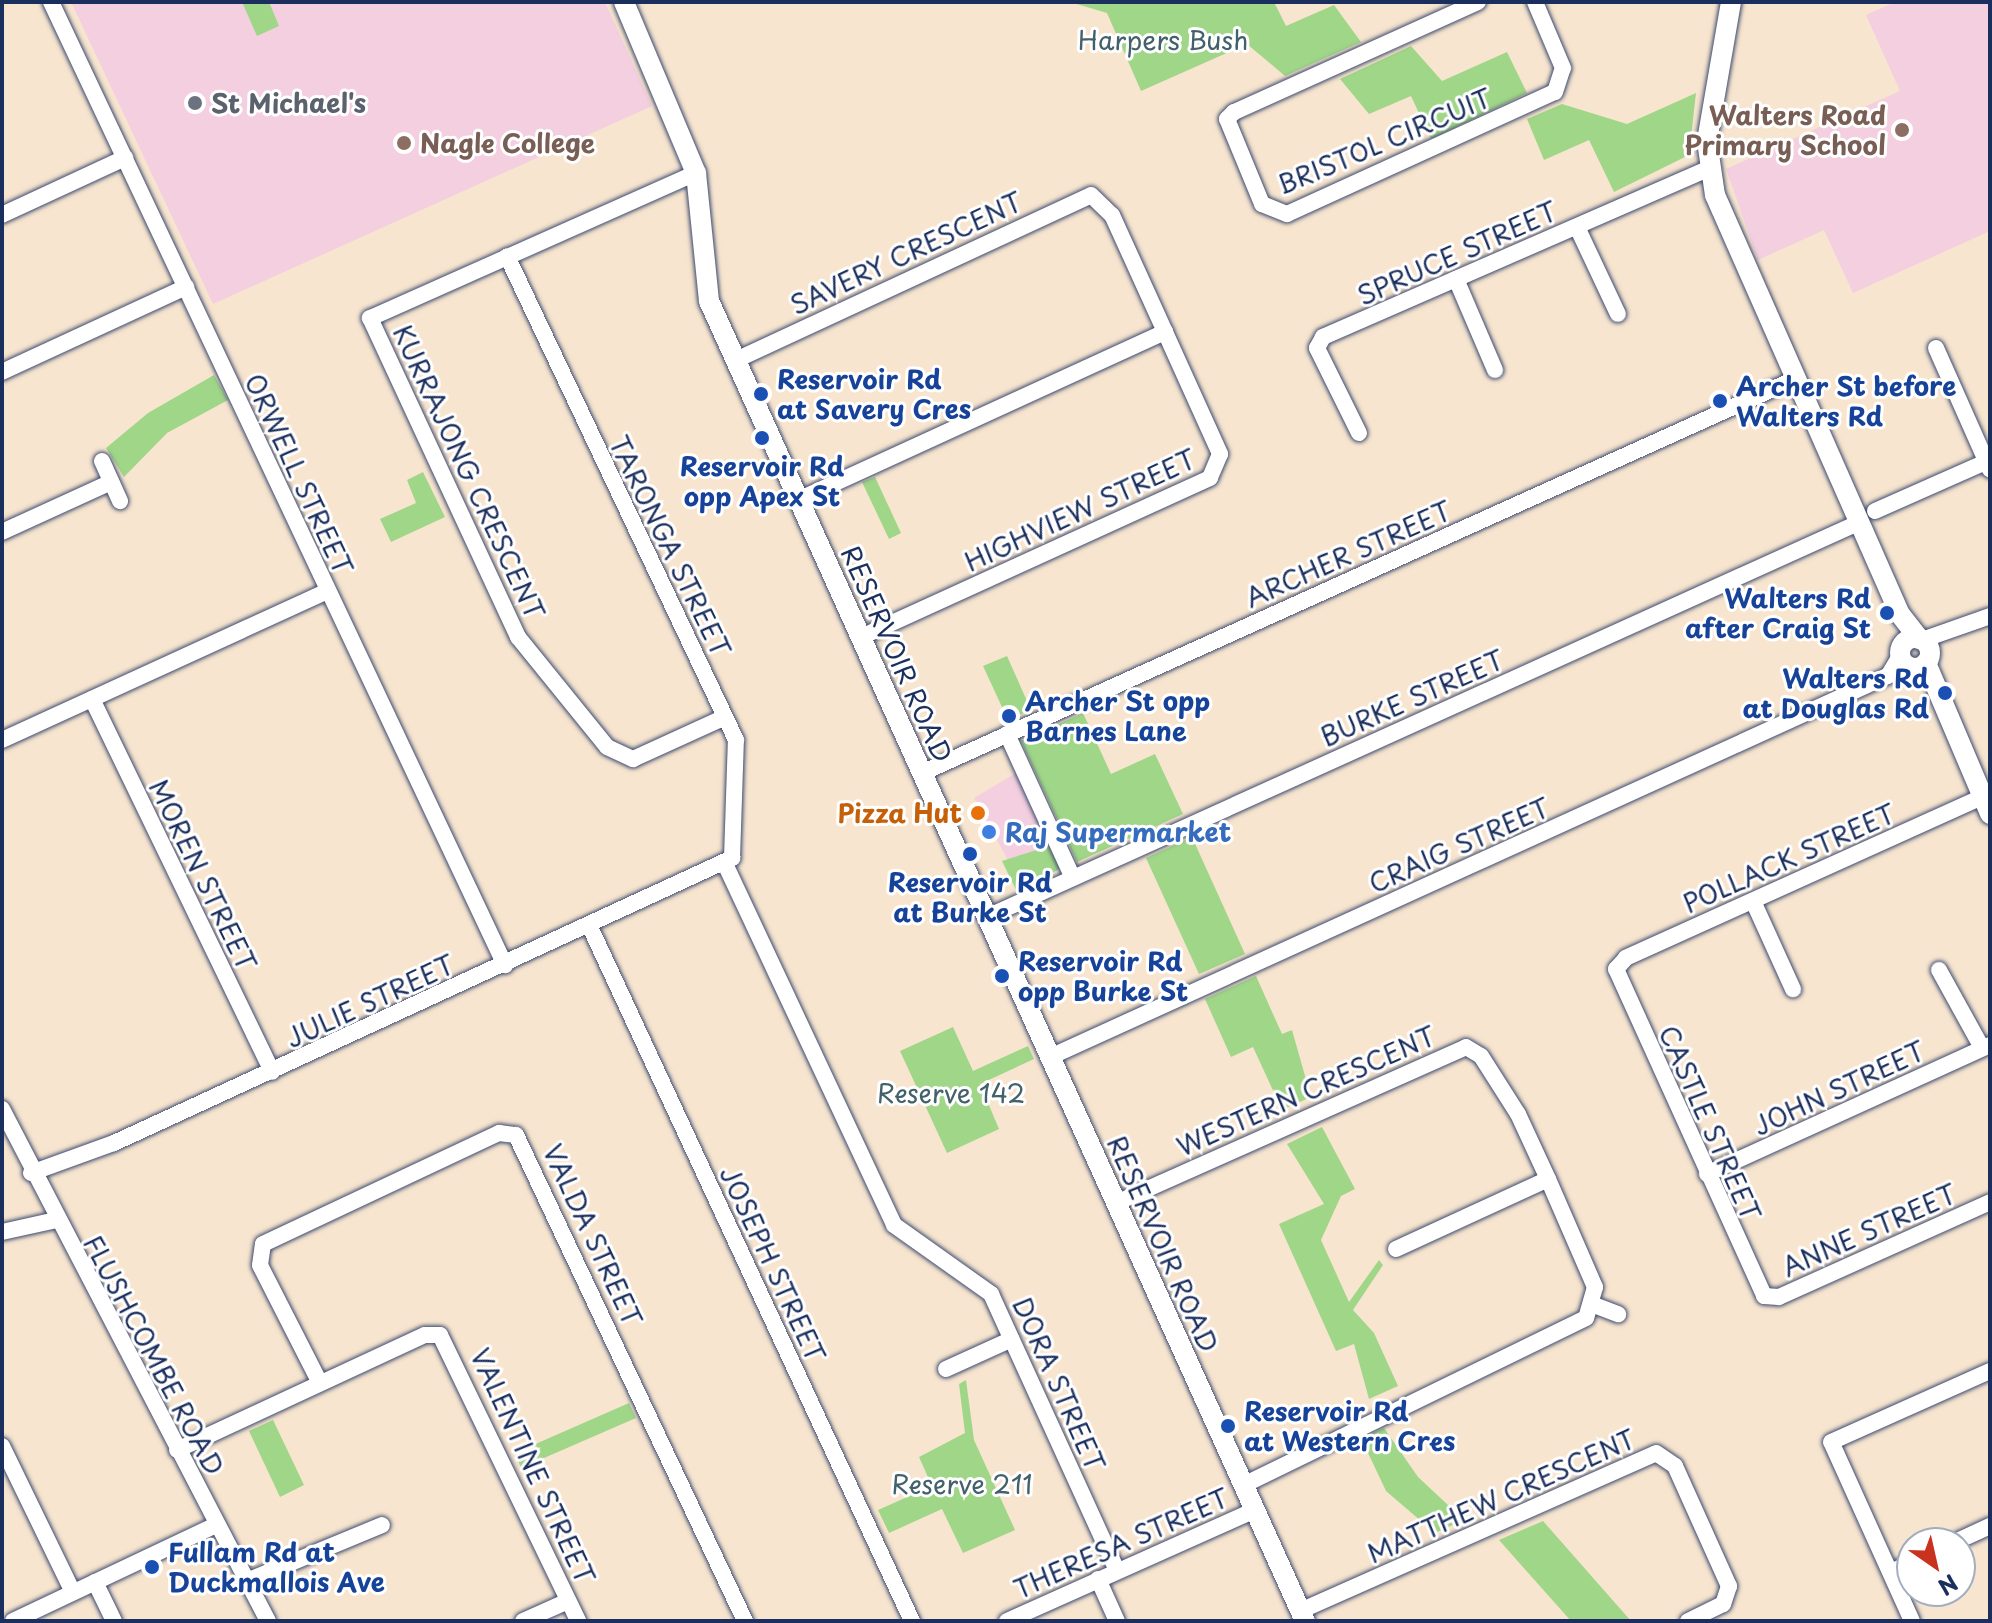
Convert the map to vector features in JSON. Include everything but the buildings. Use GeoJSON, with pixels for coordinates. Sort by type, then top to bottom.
{"type":"FeatureCollection","features":[{"type":"Feature","properties":{"kind":"main road","name":"RESERVOIR ROAD"},"geometry":{"type":"LineString","coordinates":[[624,2],[696,173],[705,287],[798,500],[1303,1616]]}},
{"type":"Feature","properties":{"kind":"main road"},"geometry":{"type":"LineString","coordinates":[[1731,2],[1707,169],[1793,380],[1866,517],[1899,613],[1986,805]]}},
{"type":"Feature","properties":{"kind":"street","name":"ORWELL STREET"},"geometry":{"type":"LineString","coordinates":[[51,2],[505,965]]}},
{"type":"Feature","properties":{"kind":"street","name":"BRISTOL CIRCUIT"},"geometry":{"type":"LineString","coordinates":[[1478,2],[1234,112],[1227,119],[1262,204],[1287,214],[1555,92],[1563,68],[1535,2]]}},
{"type":"Feature","properties":{"kind":"street"},"geometry":{"type":"LineString","coordinates":[[2,215],[125,158]]}},
{"type":"Feature","properties":{"kind":"street","name":"SPRUCE STREET"},"geometry":{"type":"LineString","coordinates":[[1359,433],[1317,348],[1323,337],[1707,169]]}},
{"type":"Feature","properties":{"kind":"street","name":"KURRAJONG CRESCENT"},"geometry":{"type":"LineString","coordinates":[[696,173],[370,318],[518,637],[623,758],[725,717]]}},
{"type":"Feature","properties":{"kind":"street","name":"SAVERY CRESCENT"},"geometry":{"type":"LineString","coordinates":[[736,360],[1079,198],[1098,197]]}},
{"type":"Feature","properties":{"kind":"street","name":"HIGHVIEW STREET"},"geometry":{"type":"LineString","coordinates":[[861,637],[1210,478],[1220,454],[1165,332],[1098,197]]}},
{"type":"Feature","properties":{"kind":"street"},"geometry":{"type":"LineString","coordinates":[[1577,227],[1618,314]]}},
{"type":"Feature","properties":{"kind":"street","name":"TARONGA STREET"},"geometry":{"type":"LineString","coordinates":[[507,256],[738,750],[734,850],[726,866]]}},
{"type":"Feature","properties":{"kind":"street"},"geometry":{"type":"LineString","coordinates":[[1456,279],[1495,370]]}},
{"type":"Feature","properties":{"kind":"street"},"geometry":{"type":"LineString","coordinates":[[2,372],[186,287]]}},
{"type":"Feature","properties":{"kind":"street"},"geometry":{"type":"LineString","coordinates":[[798,500],[1165,332]]}},
{"type":"Feature","properties":{"kind":"street"},"geometry":{"type":"LineString","coordinates":[[1936,348],[1989,464]]}},
{"type":"Feature","properties":{"kind":"street","name":"ARCHER STREET"},"geometry":{"type":"LineString","coordinates":[[922,773],[1793,380]]}},
{"type":"Feature","properties":{"kind":"street"},"geometry":{"type":"LineString","coordinates":[[102,461],[120,501]]}},
{"type":"Feature","properties":{"kind":"street","name":"BURKE STREET"},"geometry":{"type":"LineString","coordinates":[[987,917],[1989,464]]}},
{"type":"Feature","properties":{"kind":"street"},"geometry":{"type":"LineString","coordinates":[[2,532],[111,482]]}},
{"type":"Feature","properties":{"kind":"street"},"geometry":{"type":"LineString","coordinates":[[2,740],[328,591]]}},
{"type":"Feature","properties":{"kind":"street"},"geometry":{"type":"LineString","coordinates":[[1916,653],[1990,616]]}},
{"type":"Feature","properties":{"kind":"street","name":"CRAIG STREET"},"geometry":{"type":"LineString","coordinates":[[1050,1057],[1888,676],[1916,653]]}},
{"type":"Feature","properties":{"kind":"street","name":"MOREN STREET"},"geometry":{"type":"LineString","coordinates":[[92,699],[272,1072]]}},
{"type":"Feature","properties":{"kind":"street"},"geometry":{"type":"LineString","coordinates":[[1007,734],[1073,878]]}},
{"type":"Feature","properties":{"kind":"street","name":"POLLACK STREET"},"geometry":{"type":"LineString","coordinates":[[1617,966],[1753,901],[1986,805]]}},
{"type":"Feature","properties":{"kind":"street","name":"JULIE STREET"},"geometry":{"type":"LineString","coordinates":[[31,1173],[272,1072],[726,866]]}},
{"type":"Feature","properties":{"kind":"street","name":"DORA STREET"},"geometry":{"type":"LineString","coordinates":[[726,866],[894,1225],[989,1291],[1117,1571]]}},
{"type":"Feature","properties":{"kind":"street"},"geometry":{"type":"LineString","coordinates":[[1753,901],[1793,989]]}},
{"type":"Feature","properties":{"kind":"street","name":"JOSEPH STREET"},"geometry":{"type":"LineString","coordinates":[[590,927],[912,1621]]}},
{"type":"Feature","properties":{"kind":"street","name":"CASTLE STREET"},"geometry":{"type":"LineString","coordinates":[[1617,966],[1707,1174],[1767,1297]]}},
{"type":"Feature","properties":{"kind":"street"},"geometry":{"type":"LineString","coordinates":[[1939,970],[1986,1047]]}},
{"type":"Feature","properties":{"kind":"street","name":"WESTERN CRESCENT"},"geometry":{"type":"LineString","coordinates":[[1116,1203],[1466,1047],[1481,1056],[1518,1114],[1592,1280],[1594,1305]]}},
{"type":"Feature","properties":{"kind":"street","name":"JOHN STREET"},"geometry":{"type":"LineString","coordinates":[[1707,1174],[1986,1047]]}},
{"type":"Feature","properties":{"kind":"street","name":"FLUSHCOMBE ROAD"},"geometry":{"type":"LineString","coordinates":[[2,1109],[31,1173],[268,1621]]}},
{"type":"Feature","properties":{"kind":"street","name":"VALDA STREET"},"geometry":{"type":"LineString","coordinates":[[320,1383],[260,1265],[263,1244],[499,1133],[516,1135],[745,1621]]}},
{"type":"Feature","properties":{"kind":"street"},"geometry":{"type":"LineString","coordinates":[[1396,1249],[1548,1179]]}},
{"type":"Feature","properties":{"kind":"street"},"geometry":{"type":"LineString","coordinates":[[29,1223],[44,1198]]}},
{"type":"Feature","properties":{"kind":"street","name":"ANNE STREET"},"geometry":{"type":"LineString","coordinates":[[1767,1297],[1990,1202]]}},
{"type":"Feature","properties":{"kind":"street"},"geometry":{"type":"LineString","coordinates":[[2,1232],[29,1223],[56,1220]]}},
{"type":"Feature","properties":{"kind":"street"},"geometry":{"type":"LineString","coordinates":[[1244,1485],[1367,1419],[1576,1324],[1594,1305],[1618,1314]]}},
{"type":"Feature","properties":{"kind":"street","name":"VALENTINE STREET"},"geometry":{"type":"LineString","coordinates":[[177,1450],[427,1335],[446,1339],[578,1621]]}},
{"type":"Feature","properties":{"kind":"street"},"geometry":{"type":"LineString","coordinates":[[946,1369],[1012,1339]]}},
{"type":"Feature","properties":{"kind":"street"},"geometry":{"type":"LineString","coordinates":[[1912,1621],[1831,1442],[1849,1431],[1990,1371]]}},
{"type":"Feature","properties":{"kind":"street"},"geometry":{"type":"LineString","coordinates":[[2,1446],[73,1592]]}},
{"type":"Feature","properties":{"kind":"street","name":"MATTHEW CRESCENT"},"geometry":{"type":"LineString","coordinates":[[1303,1616],[1659,1453],[1675,1466],[1729,1586],[1723,1604],[1688,1621]]}},
{"type":"Feature","properties":{"kind":"street","name":"THERESA STREET"},"geometry":{"type":"LineString","coordinates":[[1007,1621],[1255,1510]]}},
{"type":"Feature","properties":{"kind":"street"},"geometry":{"type":"LineString","coordinates":[[13,1621],[216,1525]]}},
{"type":"Feature","properties":{"kind":"street"},"geometry":{"type":"LineString","coordinates":[[247,1581],[382,1525]]}},
{"type":"Feature","properties":{"kind":"street"},"geometry":{"type":"LineString","coordinates":[[1891,1572],[1896,1570]]}},
{"type":"Feature","properties":{"kind":"street"},"geometry":{"type":"LineString","coordinates":[[1098,1579],[1117,1621]]}},
{"type":"Feature","properties":{"kind":"street"},"geometry":{"type":"LineString","coordinates":[[95,1582],[114,1621]]}},
{"type":"Feature","properties":{"kind":"street"},"geometry":{"type":"LineString","coordinates":[[523,1621],[568,1601]]}},
{"type":"Feature","properties":{"kind":"shaded area"},"geometry":{"type":"Polygon","coordinates":[[[71,2],[605,2],[652,106],[213,304],[71,2]]]}},
{"type":"Feature","properties":{"kind":"shaded area","name":"Walters Road Primary School"},"geometry":{"type":"Polygon","coordinates":[[[1895,2],[1990,2],[1990,231],[1853,293],[1824,230],[1758,260],[1726,169],[1900,91],[1866,15],[1895,2]]]}},
{"type":"Feature","properties":{"kind":"shaded area"},"geometry":{"type":"Polygon","coordinates":[[[1016,773],[1049,846],[1010,864],[974,798],[1016,773]]]}},
{"type":"Feature","properties":{"kind":"green space"},"geometry":{"type":"Polygon","coordinates":[[[242,2],[269,2],[279,26],[257,36],[242,2]]]}},
{"type":"Feature","properties":{"kind":"green space","name":"Harpers Bush"},"geometry":{"type":"Polygon","coordinates":[[[1070,2],[1274,2],[1286,26],[1334,5],[1361,42],[1285,76],[1247,44],[1141,91],[1107,13],[1070,2]]]}},
{"type":"Feature","properties":{"kind":"green space"},"geometry":{"type":"Polygon","coordinates":[[[1411,46],[1442,81],[1507,52],[1527,93],[1431,139],[1411,96],[1369,114],[1340,79],[1411,46]]]}},
{"type":"Feature","properties":{"kind":"green space"},"geometry":{"type":"Polygon","coordinates":[[[1696,93],[1689,155],[1614,192],[1589,140],[1544,160],[1527,119],[1562,104],[1627,124],[1696,93]]]}},
{"type":"Feature","properties":{"kind":"green space"},"geometry":{"type":"Polygon","coordinates":[[[214,375],[228,400],[167,433],[124,477],[106,448],[148,413],[214,375]]]}},
{"type":"Feature","properties":{"kind":"green space"},"geometry":{"type":"Polygon","coordinates":[[[423,472],[445,517],[391,542],[380,519],[416,503],[407,480],[423,472]]]}},
{"type":"Feature","properties":{"kind":"green space"},"geometry":{"type":"Polygon","coordinates":[[[875,477],[901,533],[889,539],[862,482],[875,477]]]}},
{"type":"Feature","properties":{"kind":"green space"},"geometry":{"type":"Polygon","coordinates":[[[1007,656],[1031,710],[1008,720],[983,666],[1007,656]]]}},
{"type":"Feature","properties":{"kind":"green space"},"geometry":{"type":"Polygon","coordinates":[[[1083,713],[1111,774],[1155,754],[1183,814],[1077,862],[1021,741],[1083,713]]]}},
{"type":"Feature","properties":{"kind":"green space"},"geometry":{"type":"Polygon","coordinates":[[[1192,837],[1245,954],[1199,974],[1146,858],[1192,837]]]}},
{"type":"Feature","properties":{"kind":"green space"},"geometry":{"type":"Polygon","coordinates":[[[1049,846],[1060,869],[1016,890],[1002,861],[1049,846]]]}},
{"type":"Feature","properties":{"kind":"green space"},"geometry":{"type":"Polygon","coordinates":[[[1256,976],[1282,1034],[1292,1030],[1311,1097],[1282,1110],[1253,1047],[1231,1057],[1205,999],[1256,976]]]}},
{"type":"Feature","properties":{"kind":"green space","name":"Reserve 142"},"geometry":{"type":"Polygon","coordinates":[[[953,1027],[973,1071],[1028,1046],[1034,1059],[980,1084],[999,1129],[947,1153],[900,1051],[953,1027]]]}},
{"type":"Feature","properties":{"kind":"green space"},"geometry":{"type":"Polygon","coordinates":[[[1322,1127],[1355,1189],[1341,1196],[1321,1240],[1349,1302],[1379,1260],[1383,1265],[1353,1310],[1374,1333],[1398,1386],[1369,1399],[1354,1344],[1336,1351],[1279,1224],[1324,1204],[1287,1144],[1322,1127]]]}},
{"type":"Feature","properties":{"kind":"green space","name":"Reserve 211"},"geometry":{"type":"Polygon","coordinates":[[[966,1380],[974,1440],[1015,1530],[963,1553],[942,1509],[889,1533],[878,1510],[932,1486],[919,1457],[965,1433],[959,1384],[966,1380]]]}},
{"type":"Feature","properties":{"kind":"green space"},"geometry":{"type":"Polygon","coordinates":[[[629,1403],[636,1418],[521,1468],[515,1453],[629,1403]]]}},
{"type":"Feature","properties":{"kind":"green space"},"geometry":{"type":"Polygon","coordinates":[[[273,1420],[304,1485],[280,1497],[249,1431],[273,1420]]]}},
{"type":"Feature","properties":{"kind":"green space"},"geometry":{"type":"Polygon","coordinates":[[[1384,1428],[1418,1477],[1464,1520],[1435,1533],[1386,1491],[1361,1438],[1384,1428]]]}},
{"type":"Feature","properties":{"kind":"green space"},"geometry":{"type":"Polygon","coordinates":[[[1543,1521],[1631,1621],[1571,1621],[1499,1540],[1543,1521]]]}},
{"type":"Feature","properties":{"kind":"place","name":"St Michael's"},"geometry":{"type":"Point","coordinates":[195,103]}},
{"type":"Feature","properties":{"kind":"place","name":"Walters Road Primary School"},"geometry":{"type":"Point","coordinates":[1902,130]}},
{"type":"Feature","properties":{"kind":"place","name":"Nagle College"},"geometry":{"type":"Point","coordinates":[404,143]}},
{"type":"Feature","properties":{"kind":"place","name":"Reservoir Rd at Savery Cres"},"geometry":{"type":"Point","coordinates":[761,394]}},
{"type":"Feature","properties":{"kind":"place","name":"Archer St before Walters Rd"},"geometry":{"type":"Point","coordinates":[1720,401]}},
{"type":"Feature","properties":{"kind":"place","name":"Reservoir Rd opp Apex St"},"geometry":{"type":"Point","coordinates":[762,438]}},
{"type":"Feature","properties":{"kind":"place","name":"Walters Rd after Craig St"},"geometry":{"type":"Point","coordinates":[1887,613]}},
{"type":"Feature","properties":{"kind":"place","name":"Walters Rd at Douglas Rd"},"geometry":{"type":"Point","coordinates":[1945,693]}},
{"type":"Feature","properties":{"kind":"place","name":"Archer St opp Barnes Lane"},"geometry":{"type":"Point","coordinates":[1009,716]}},
{"type":"Feature","properties":{"kind":"place","name":"Pizza Hut"},"geometry":{"type":"Point","coordinates":[978,813]}},
{"type":"Feature","properties":{"kind":"place","name":"Raj Supermarket"},"geometry":{"type":"Point","coordinates":[989,832]}},
{"type":"Feature","properties":{"kind":"place","name":"Reservoir Rd at Burke St"},"geometry":{"type":"Point","coordinates":[970,854]}},
{"type":"Feature","properties":{"kind":"place","name":"Reservoir Rd opp Burke St"},"geometry":{"type":"Point","coordinates":[1002,976]}},
{"type":"Feature","properties":{"kind":"place","name":"Reservoir Rd at Western Cres"},"geometry":{"type":"Point","coordinates":[1228,1426]}},
{"type":"Feature","properties":{"kind":"place","name":"Fullam Rd at Duckmallois Ave"},"geometry":{"type":"Point","coordinates":[152,1567]}}]}
